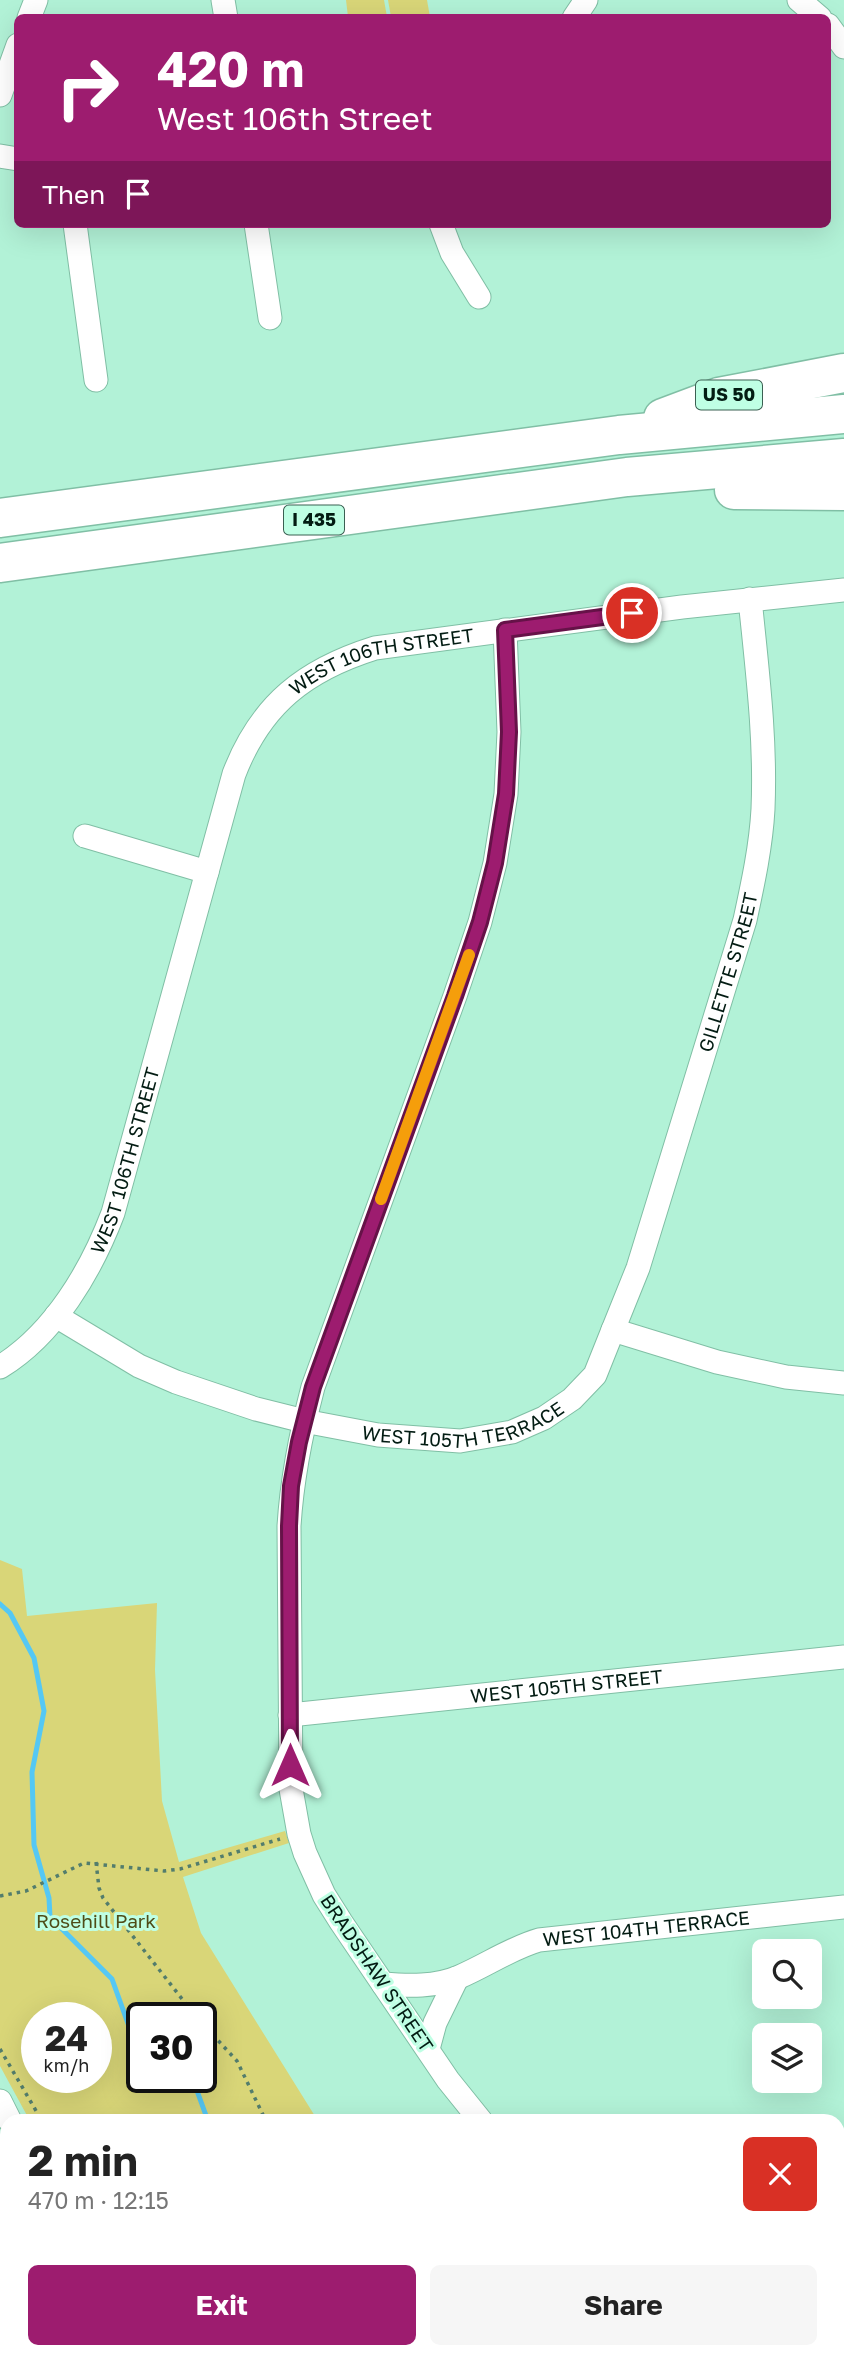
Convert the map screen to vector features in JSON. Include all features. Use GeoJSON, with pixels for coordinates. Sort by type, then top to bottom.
{"type":"FeatureCollection","features":[{"type":"Feature","properties":{"kind":"highway","name":"US 50"},"geometry":{"type":"LineString","coordinates":[[619,435],[719,397],[844,373]]}},
{"type":"Feature","properties":{"kind":"highway","name":"I 435"},"geometry":{"type":"LineString","coordinates":[[0,519],[619,435],[844,414]]}},
{"type":"Feature","properties":{"kind":"highway","name":"I 435"},"geometry":{"type":"LineString","coordinates":[[0,563],[627,477],[844,458]]}},
{"type":"Feature","properties":{"kind":"highway"},"geometry":{"type":"LineString","coordinates":[[627,477],[734,490],[844,491]]}},
{"type":"Feature","properties":{"kind":"street"},"geometry":{"type":"LineString","coordinates":[[831,29],[844,47]]}},
{"type":"Feature","properties":{"kind":"street"},"geometry":{"type":"LineString","coordinates":[[0,95],[14,56]]}},
{"type":"Feature","properties":{"kind":"street"},"geometry":{"type":"LineString","coordinates":[[76,228],[96,380]]}},
{"type":"Feature","properties":{"kind":"street"},"geometry":{"type":"LineString","coordinates":[[257,228],[270,318]]}},
{"type":"Feature","properties":{"kind":"street"},"geometry":{"type":"LineString","coordinates":[[443,228],[452,253],[480,297]]}},
{"type":"Feature","properties":{"kind":"street","name":"WEST 106TH STREET"},"geometry":{"type":"LineString","coordinates":[[0,1367],[28,1348],[45,1331],[99,1252],[113,1213],[234,774],[260,724],[295,687],[330,664],[375,649],[750,599],[844,590]]}},
{"type":"Feature","properties":{"kind":"street","name":"GILLETTE STREET"},"geometry":{"type":"LineString","coordinates":[[613,1330],[638,1268],[745,920],[757,867],[763,810],[764,737],[750,599]]}},
{"type":"Feature","properties":{"kind":"street","name":"BRADSHAW STREET"},"geometry":{"type":"LineString","coordinates":[[475,2114],[448,2080],[324,1895],[299,1834],[291,1789],[290,1513],[291,1486],[313,1387],[455,996],[480,922],[495,863],[506,794],[509,732],[505,630]]}},
{"type":"Feature","properties":{"kind":"street"},"geometry":{"type":"LineString","coordinates":[[86,836],[207,872]]}},
{"type":"Feature","properties":{"kind":"street","name":"WEST 105TH TERRACE"},"geometry":{"type":"LineString","coordinates":[[56,1317],[139,1366],[176,1382],[256,1409],[378,1435],[460,1441],[512,1433],[544,1418],[572,1399],[595,1375],[613,1330]]}},
{"type":"Feature","properties":{"kind":"street"},"geometry":{"type":"LineString","coordinates":[[613,1330],[717,1362],[786,1377],[844,1383]]}},
{"type":"Feature","properties":{"kind":"street","name":"WEST 105TH STREET"},"geometry":{"type":"LineString","coordinates":[[290,1715],[844,1657]]}},
{"type":"Feature","properties":{"kind":"street","name":"WEST 104TH TERRACE"},"geometry":{"type":"LineString","coordinates":[[383,1984],[407,1986],[457,1978],[522,1945],[539,1940],[844,1907]]}},
{"type":"Feature","properties":{"kind":"street"},"geometry":{"type":"LineString","coordinates":[[428,2049],[435,2024],[457,1978]]}},
{"type":"Feature","properties":{"kind":"path"},"geometry":{"type":"LineString","coordinates":[[0,1896],[26,1891],[84,1863],[96,1862],[164,1871],[180,1869],[299,1834]]}},
{"type":"Feature","properties":{"kind":"path"},"geometry":{"type":"LineString","coordinates":[[96,1862],[103,1898],[184,2002]]}},
{"type":"Feature","properties":{"kind":"path"},"geometry":{"type":"LineString","coordinates":[[217,2039],[237,2061],[263,2114]]}},
{"type":"Feature","properties":{"kind":"path"},"geometry":{"type":"LineString","coordinates":[[0,2049],[38,2114]]}},
{"type":"Feature","properties":{"kind":"green space"},"geometry":{"type":"Polygon","coordinates":[[[346,0],[384,0],[386,14],[348,14],[346,0]]]}},
{"type":"Feature","properties":{"kind":"green space"},"geometry":{"type":"Polygon","coordinates":[[[388,0],[427,0],[429,14],[390,14],[388,0]]]}},
{"type":"Feature","properties":{"kind":"green space","name":"Rosehill Park"},"geometry":{"type":"Polygon","coordinates":[[[0,1560],[22,1569],[27,1616],[157,1603],[155,1670],[162,1801],[179,1862],[285,1831],[289,1843],[183,1877],[201,1933],[314,2114],[26,2114],[0,2066],[0,1560]]]}},
{"type":"Feature","properties":{"kind":"waterway"},"geometry":{"type":"LineString","coordinates":[[0,1604],[10,1613],[34,1658],[44,1711],[32,1772],[34,1845],[49,1898],[50,1917],[112,1979],[126,2018]]}},
{"type":"Feature","properties":{"kind":"waterway"},"geometry":{"type":"LineString","coordinates":[[198,2093],[205,2114]]}},
{"type":"Feature","properties":{"kind":"slow traffic"},"geometry":{"type":"LineString","coordinates":[[381,1199],[469,955]]}},
{"type":"Feature","properties":{"kind":"route"},"geometry":{"type":"LineString","coordinates":[[290,1765],[289,1526],[291,1486],[299,1442],[313,1387],[455,996],[480,922],[495,863],[506,794],[509,732],[505,630],[632,613]]}}]}
